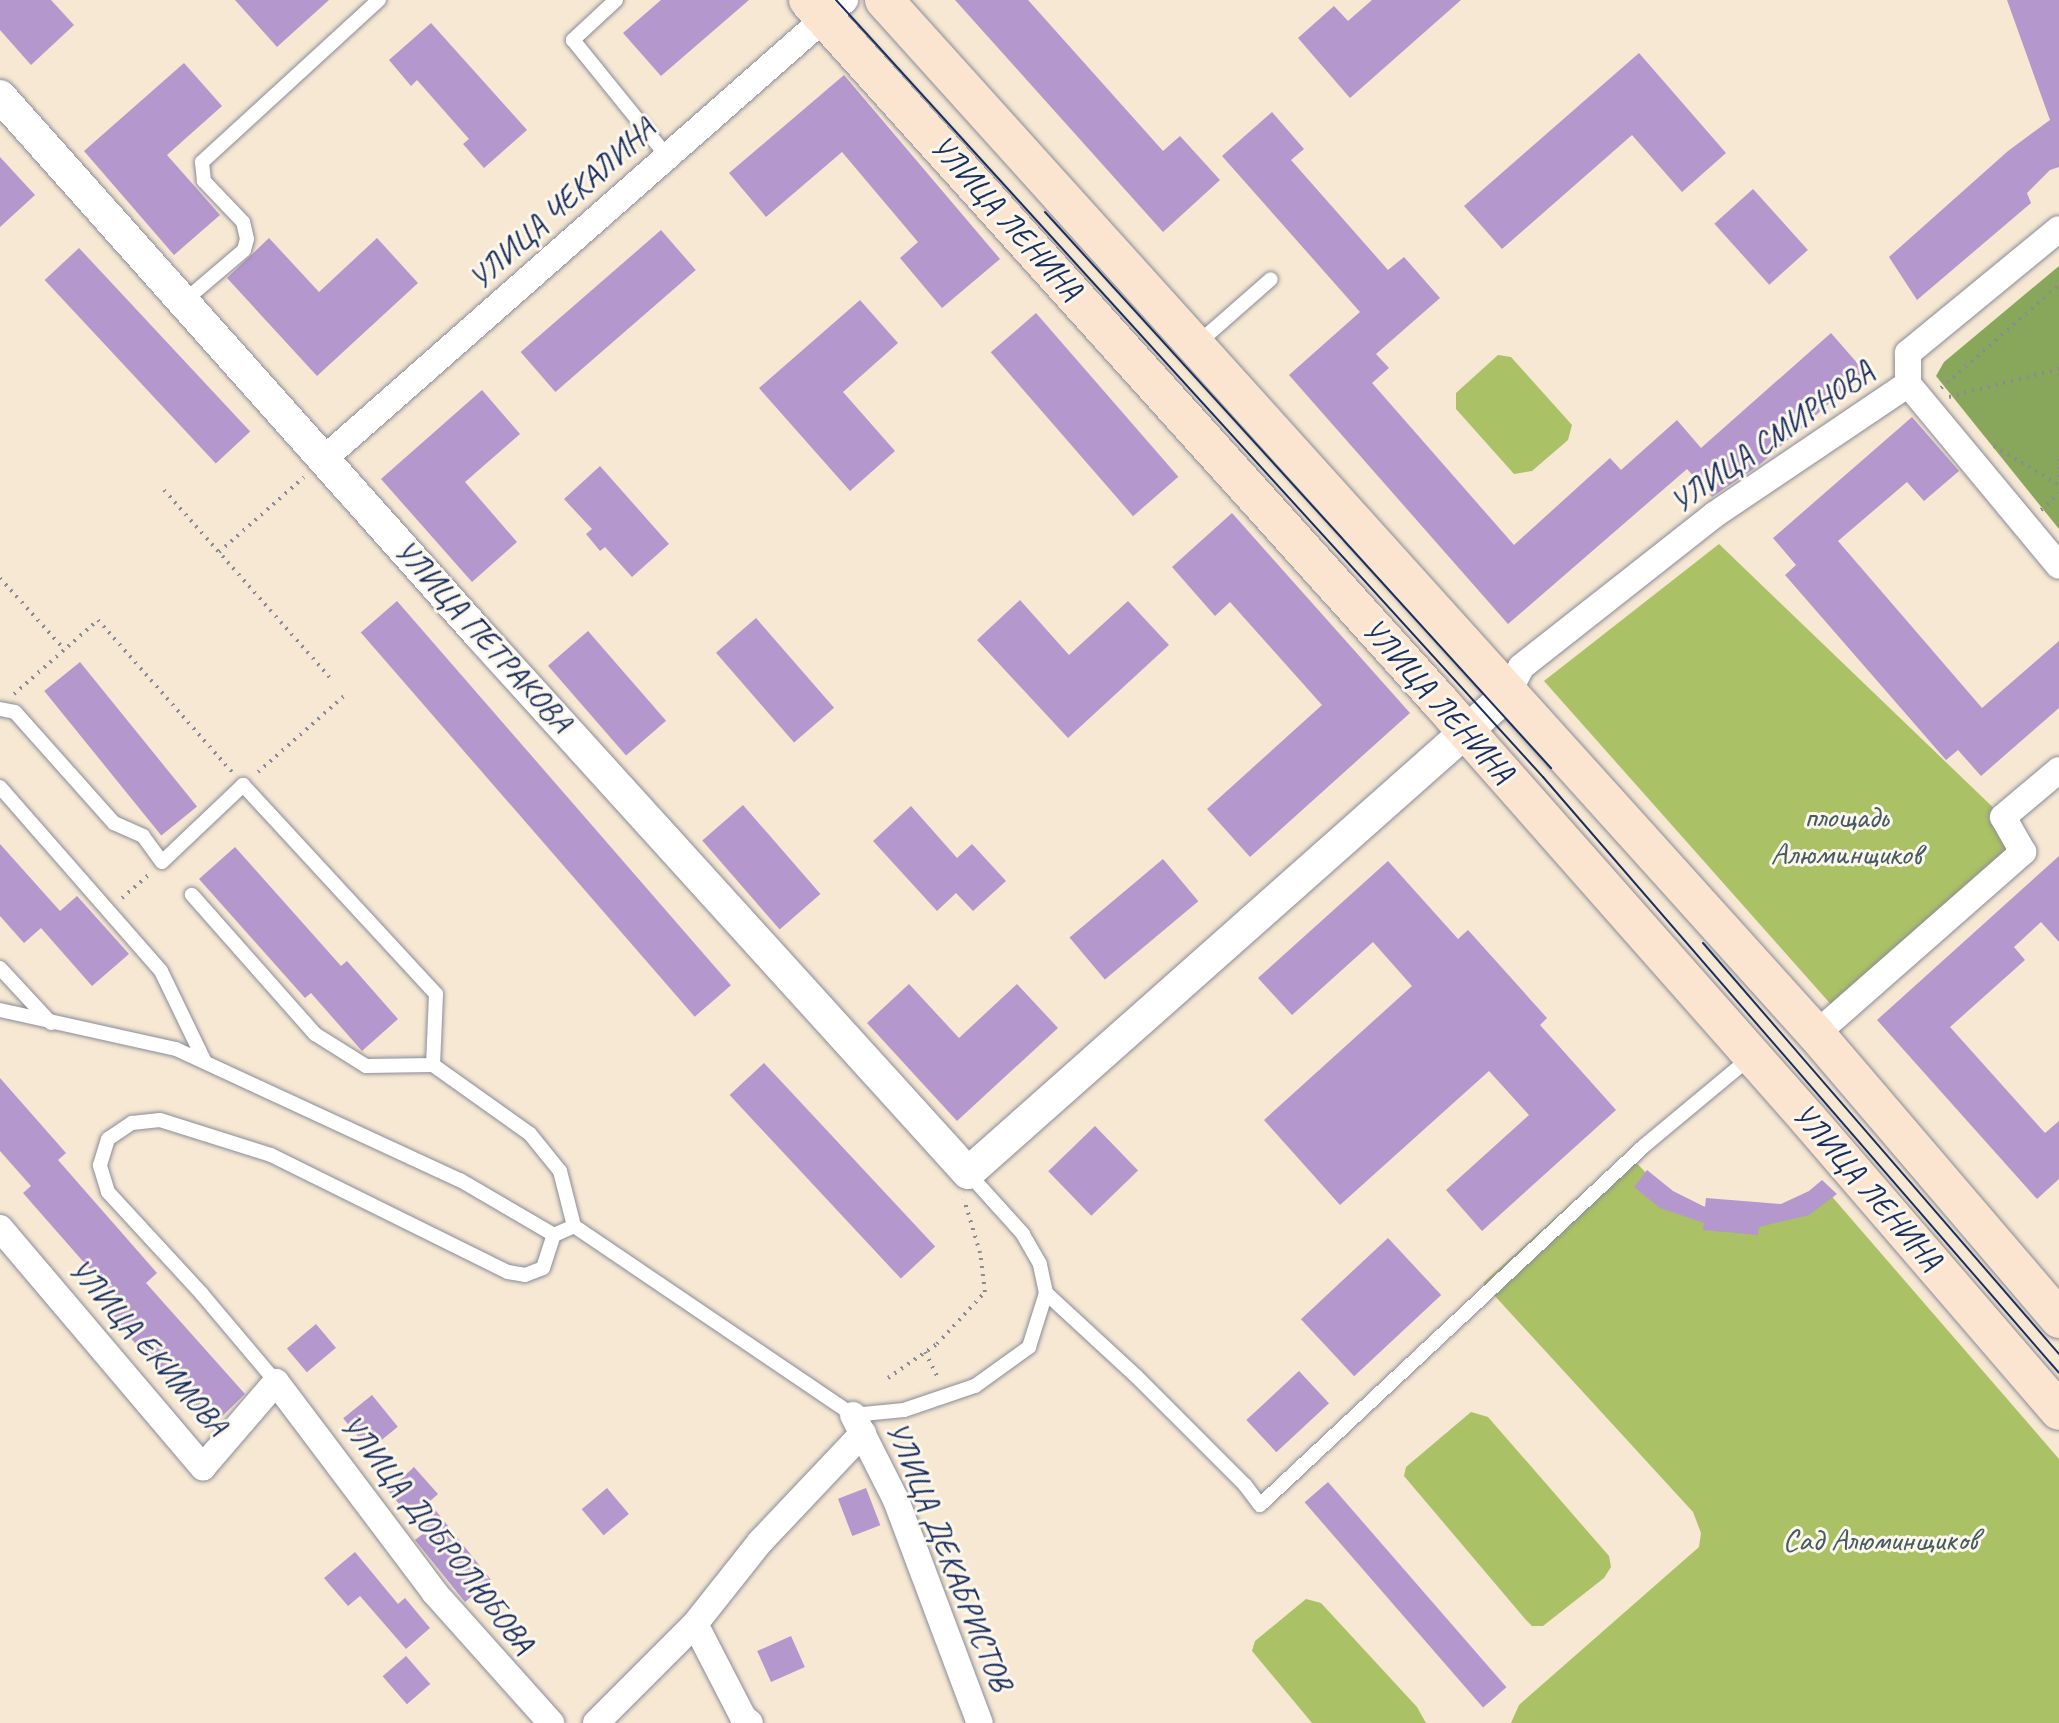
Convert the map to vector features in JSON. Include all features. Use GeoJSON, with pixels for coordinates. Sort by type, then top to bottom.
{"type":"FeatureCollection","features":[{"type":"Feature","properties":{"kind":"main road","name":"УЛИЦА ЛЕНИНА"},"geometry":{"type":"LineString","coordinates":[[884,0],[1507,695],[1816,1034],[2059,1319]]}},
{"type":"Feature","properties":{"kind":"main road","name":"УЛИЦА ЛЕНИНА"},"geometry":{"type":"LineString","coordinates":[[826,6],[1752,1056],[2059,1411]]}},
{"type":"Feature","properties":{"kind":"street","name":"УЛИЦА ЧЕКАЛИНА"},"geometry":{"type":"LineString","coordinates":[[325,458],[667,156],[826,6]]}},
{"type":"Feature","properties":{"kind":"street","name":"УЛИЦА ПЕТРАКОВА"},"geometry":{"type":"LineString","coordinates":[[0,96],[325,458],[965,1184]]}},
{"type":"Feature","properties":{"kind":"street","name":"УЛИЦА СМИРНОВА"},"geometry":{"type":"LineString","coordinates":[[1507,695],[1521,667],[1714,515],[1916,394],[1908,353],[2059,229]]}},
{"type":"Feature","properties":{"kind":"street"},"geometry":{"type":"LineString","coordinates":[[1916,394],[2059,566]]}},
{"type":"Feature","properties":{"kind":"street"},"geometry":{"type":"LineString","coordinates":[[965,1184],[1507,695]]}},
{"type":"Feature","properties":{"kind":"street"},"geometry":{"type":"LineString","coordinates":[[1816,1034],[2023,852],[2003,817],[2059,770]]}},
{"type":"Feature","properties":{"kind":"street","name":"УЛИЦА ЕКИМОВА"},"geometry":{"type":"LineString","coordinates":[[0,1228],[203,1467],[276,1382]]}},
{"type":"Feature","properties":{"kind":"street","name":"УЛИЦА ДОБРОЛЮБОВА"},"geometry":{"type":"LineString","coordinates":[[276,1382],[434,1592],[551,1723]]}},
{"type":"Feature","properties":{"kind":"street"},"geometry":{"type":"LineString","coordinates":[[596,1723],[695,1624],[858,1424]]}},
{"type":"Feature","properties":{"kind":"street","name":"УЛИЦА ДЕКАБРИСТОВ"},"geometry":{"type":"LineString","coordinates":[[858,1424],[896,1500],[980,1723]]}},
{"type":"Feature","properties":{"kind":"street"},"geometry":{"type":"LineString","coordinates":[[695,1624],[743,1717],[750,1723]]}},
{"type":"Feature","properties":{"kind":"lane"},"geometry":{"type":"LineString","coordinates":[[183,302],[244,250],[247,239],[243,222],[204,181],[202,162],[379,0]]}},
{"type":"Feature","properties":{"kind":"lane"},"geometry":{"type":"LineString","coordinates":[[616,0],[573,40],[667,156]]}},
{"type":"Feature","properties":{"kind":"lane"},"geometry":{"type":"LineString","coordinates":[[1194,346],[1271,279]]}},
{"type":"Feature","properties":{"kind":"lane"},"geometry":{"type":"LineString","coordinates":[[0,709],[15,712],[114,823],[143,836],[162,862],[243,785],[436,994],[433,1065]]}},
{"type":"Feature","properties":{"kind":"lane"},"geometry":{"type":"LineString","coordinates":[[0,787],[161,971],[205,1062]]}},
{"type":"Feature","properties":{"kind":"lane"},"geometry":{"type":"LineString","coordinates":[[192,895],[315,1034],[366,1066],[433,1065],[530,1134],[560,1171],[574,1226],[858,1424],[975,1386],[1029,1347],[1046,1293],[1040,1264],[1023,1234],[965,1184]]}},
{"type":"Feature","properties":{"kind":"lane"},"geometry":{"type":"LineString","coordinates":[[0,968],[51,1023]]}},
{"type":"Feature","properties":{"kind":"lane"},"geometry":{"type":"LineString","coordinates":[[0,1010],[176,1049],[460,1180],[554,1235]]}},
{"type":"Feature","properties":{"kind":"lane"},"geometry":{"type":"LineString","coordinates":[[1046,1293],[1147,1387],[1245,1485],[1260,1505],[1633,1157],[1752,1056]]}},
{"type":"Feature","properties":{"kind":"lane"},"geometry":{"type":"LineString","coordinates":[[276,1382],[202,1294],[108,1192],[100,1165],[108,1139],[132,1123],[160,1120],[271,1155],[508,1272],[525,1275],[543,1268],[554,1235],[574,1226]]}},
{"type":"Feature","properties":{"kind":"path"},"geometry":{"type":"LineString","coordinates":[[1916,394],[2059,285]]}},
{"type":"Feature","properties":{"kind":"path"},"geometry":{"type":"LineString","coordinates":[[1916,394],[2059,369]]}},
{"type":"Feature","properties":{"kind":"path"},"geometry":{"type":"LineString","coordinates":[[219,552],[325,458]]}},
{"type":"Feature","properties":{"kind":"path"},"geometry":{"type":"LineString","coordinates":[[2059,459],[2059,479]]}},
{"type":"Feature","properties":{"kind":"path"},"geometry":{"type":"LineString","coordinates":[[164,490],[332,680]]}},
{"type":"Feature","properties":{"kind":"path"},"geometry":{"type":"LineString","coordinates":[[0,578],[64,649]]}},
{"type":"Feature","properties":{"kind":"path"},"geometry":{"type":"LineString","coordinates":[[11,697],[98,620],[243,785],[345,695]]}},
{"type":"Feature","properties":{"kind":"path"},"geometry":{"type":"LineString","coordinates":[[108,910],[162,862]]}},
{"type":"Feature","properties":{"kind":"path"},"geometry":{"type":"LineString","coordinates":[[888,1378],[925,1352],[985,1292],[965,1184]]}},
{"type":"Feature","properties":{"kind":"path"},"geometry":{"type":"LineString","coordinates":[[925,1352],[947,1395]]}},
{"type":"Feature","properties":{"kind":"green space"},"geometry":{"type":"Polygon","coordinates":[[[2059,266],[2059,529],[1936,376],[1944,362],[2059,266]]]}},
{"type":"Feature","properties":{"kind":"green space"},"geometry":{"type":"Polygon","coordinates":[[[1498,355],[1511,357],[1572,425],[1568,440],[1532,471],[1514,474],[1456,409],[1456,393],[1498,355]]]}},
{"type":"Feature","properties":{"kind":"green space","name":"площадь Алюминщиков"},"geometry":{"type":"Polygon","coordinates":[[[1719,544],[2003,817],[2023,852],[1835,1009],[1544,681],[1719,544]]]}},
{"type":"Feature","properties":{"kind":"green space","name":"Сад Алюминщиков"},"geometry":{"type":"Polygon","coordinates":[[[1627,1153],[1671,1199],[1758,1219],[1828,1192],[2059,1459],[2059,1723],[1511,1723],[1519,1705],[1699,1547],[1701,1533],[1693,1512],[1483,1283],[1627,1153]]]}},
{"type":"Feature","properties":{"kind":"green space"},"geometry":{"type":"Polygon","coordinates":[[[1471,1412],[1488,1417],[1609,1556],[1611,1567],[1604,1578],[1543,1626],[1532,1626],[1526,1620],[1404,1476],[1406,1467],[1471,1412]]]}},
{"type":"Feature","properties":{"kind":"green space"},"geometry":{"type":"Polygon","coordinates":[[[1306,1599],[1321,1603],[1417,1707],[1426,1723],[1312,1723],[1252,1651],[1255,1641],[1306,1599]]]}},
{"type":"Feature","properties":{"kind":"building"},"geometry":{"type":"Polygon","coordinates":[[[0,0],[51,0],[74,25],[31,65],[0,30],[0,0]]]}},
{"type":"Feature","properties":{"kind":"building"},"geometry":{"type":"Polygon","coordinates":[[[235,0],[329,0],[277,47],[235,0]]]}},
{"type":"Feature","properties":{"kind":"building"},"geometry":{"type":"Polygon","coordinates":[[[661,0],[749,0],[661,76],[623,33],[661,0]]]}},
{"type":"Feature","properties":{"kind":"building"},"geometry":{"type":"Polygon","coordinates":[[[955,0],[1028,0],[1163,151],[1180,136],[1220,180],[1163,232],[955,0]]]}},
{"type":"Feature","properties":{"kind":"building"},"geometry":{"type":"Polygon","coordinates":[[[1372,0],[1461,0],[1350,98],[1298,38],[1334,6],[1348,21],[1372,0]]]}},
{"type":"Feature","properties":{"kind":"building"},"geometry":{"type":"Polygon","coordinates":[[[2007,0],[2059,0],[2059,167],[2050,170],[2027,193],[2031,203],[1917,300],[1889,257],[2008,151],[2050,120],[2007,0]]]}},
{"type":"Feature","properties":{"kind":"building"},"geometry":{"type":"Polygon","coordinates":[[[431,23],[527,130],[484,168],[463,144],[469,139],[417,80],[411,86],[389,60],[431,23]]]}},
{"type":"Feature","properties":{"kind":"building"},"geometry":{"type":"Polygon","coordinates":[[[1639,53],[1726,153],[1682,192],[1632,135],[1502,249],[1464,206],[1639,53]]]}},
{"type":"Feature","properties":{"kind":"building"},"geometry":{"type":"Polygon","coordinates":[[[184,63],[222,106],[167,155],[220,215],[174,255],[84,151],[184,63]]]}},
{"type":"Feature","properties":{"kind":"building"},"geometry":{"type":"Polygon","coordinates":[[[844,75],[1000,259],[942,308],[900,258],[918,242],[842,152],[766,217],[729,173],[844,75]]]}},
{"type":"Feature","properties":{"kind":"building"},"geometry":{"type":"Polygon","coordinates":[[[1272,112],[1304,149],[1291,160],[1388,270],[1404,257],[1440,298],[1376,354],[1389,368],[1372,383],[1514,545],[1610,458],[1621,470],[1677,420],[1701,448],[1831,333],[1865,372],[1758,466],[1712,497],[1687,469],[1508,624],[1289,375],[1360,312],[1222,156],[1272,112]]]}},
{"type":"Feature","properties":{"kind":"building"},"geometry":{"type":"Polygon","coordinates":[[[0,157],[35,195],[0,227],[0,157]]]}},
{"type":"Feature","properties":{"kind":"building"},"geometry":{"type":"Polygon","coordinates":[[[1753,189],[1808,250],[1769,285],[1714,224],[1753,189]]]}},
{"type":"Feature","properties":{"kind":"building"},"geometry":{"type":"Polygon","coordinates":[[[661,230],[696,270],[555,392],[521,352],[661,230]]]}},
{"type":"Feature","properties":{"kind":"building"},"geometry":{"type":"Polygon","coordinates":[[[269,238],[319,292],[377,238],[418,283],[317,376],[227,278],[269,238]]]}},
{"type":"Feature","properties":{"kind":"building"},"geometry":{"type":"Polygon","coordinates":[[[79,248],[250,432],[216,464],[45,280],[79,248]]]}},
{"type":"Feature","properties":{"kind":"building"},"geometry":{"type":"Polygon","coordinates":[[[860,300],[898,343],[843,392],[895,451],[850,491],[759,388],[860,300]]]}},
{"type":"Feature","properties":{"kind":"building"},"geometry":{"type":"Polygon","coordinates":[[[1036,313],[1178,477],[1133,516],[991,352],[1036,313]]]}},
{"type":"Feature","properties":{"kind":"building"},"geometry":{"type":"Polygon","coordinates":[[[482,390],[520,434],[465,482],[517,542],[472,582],[381,479],[482,390]]]}},
{"type":"Feature","properties":{"kind":"building"},"geometry":{"type":"Polygon","coordinates":[[[1912,417],[1959,471],[1924,501],[1907,482],[1838,541],[1982,708],[2059,641],[2059,708],[1981,776],[1958,750],[1946,760],[1785,575],[1796,565],[1773,538],[1912,417]]]}},
{"type":"Feature","properties":{"kind":"building"},"geometry":{"type":"Polygon","coordinates":[[[600,466],[669,544],[632,577],[605,547],[600,551],[586,534],[592,529],[564,499],[600,466]]]}},
{"type":"Feature","properties":{"kind":"building"},"geometry":{"type":"Polygon","coordinates":[[[1232,513],[1410,713],[1250,857],[1207,809],[1322,705],[1230,602],[1215,616],[1172,567],[1232,513]]]}},
{"type":"Feature","properties":{"kind":"building"},"geometry":{"type":"Polygon","coordinates":[[[1020,600],[1069,655],[1128,601],[1169,645],[1068,738],[977,640],[1020,600]]]}},
{"type":"Feature","properties":{"kind":"building"},"geometry":{"type":"Polygon","coordinates":[[[397,601],[731,985],[695,1017],[361,632],[397,601]]]}},
{"type":"Feature","properties":{"kind":"building"},"geometry":{"type":"Polygon","coordinates":[[[756,618],[834,708],[794,743],[716,653],[756,618]]]}},
{"type":"Feature","properties":{"kind":"building"},"geometry":{"type":"Polygon","coordinates":[[[588,631],[666,721],[626,756],[548,666],[588,631]]]}},
{"type":"Feature","properties":{"kind":"building"},"geometry":{"type":"Polygon","coordinates":[[[80,662],[197,807],[161,835],[44,691],[80,662]]]}},
{"type":"Feature","properties":{"kind":"building"},"geometry":{"type":"Polygon","coordinates":[[[743,805],[820,894],[780,929],[702,840],[743,805]]]}},
{"type":"Feature","properties":{"kind":"building"},"geometry":{"type":"Polygon","coordinates":[[[911,806],[957,858],[972,844],[1006,881],[973,911],[956,893],[937,911],[873,841],[911,806]]]}},
{"type":"Feature","properties":{"kind":"building"},"geometry":{"type":"Polygon","coordinates":[[[0,844],[60,911],[77,896],[129,954],[92,986],[41,928],[24,943],[0,916],[0,844]]]}},
{"type":"Feature","properties":{"kind":"building"},"geometry":{"type":"Polygon","coordinates":[[[235,847],[341,966],[347,961],[398,1019],[362,1051],[311,993],[305,998],[199,879],[235,847]]]}},
{"type":"Feature","properties":{"kind":"building"},"geometry":{"type":"Polygon","coordinates":[[[2059,856],[2059,942],[2041,922],[2014,947],[2025,960],[1950,1027],[2045,1133],[2059,1121],[2059,1179],[2037,1199],[1877,1020],[2059,856]]]}},
{"type":"Feature","properties":{"kind":"building"},"geometry":{"type":"Polygon","coordinates":[[[1163,859],[1198,901],[1105,980],[1070,937],[1163,859]]]}},
{"type":"Feature","properties":{"kind":"building"},"geometry":{"type":"Polygon","coordinates":[[[1388,861],[1458,939],[1468,930],[1547,1018],[1540,1025],[1616,1110],[1482,1231],[1446,1190],[1529,1115],[1489,1071],[1340,1205],[1264,1120],[1412,986],[1373,942],[1292,1015],[1258,978],[1388,861]]]}},
{"type":"Feature","properties":{"kind":"building"},"geometry":{"type":"Polygon","coordinates":[[[909,984],[959,1038],[1017,984],[1058,1028],[957,1121],[867,1023],[909,984]]]}},
{"type":"Feature","properties":{"kind":"building"},"geometry":{"type":"Polygon","coordinates":[[[764,1063],[935,1247],[901,1279],[730,1095],[764,1063]]]}},
{"type":"Feature","properties":{"kind":"building"},"geometry":{"type":"Polygon","coordinates":[[[0,1078],[66,1153],[58,1160],[157,1273],[146,1283],[245,1394],[210,1428],[112,1317],[123,1307],[23,1193],[31,1186],[0,1151],[0,1078]]]}},
{"type":"Feature","properties":{"kind":"building"},"geometry":{"type":"Polygon","coordinates":[[[1095,1126],[1138,1171],[1091,1216],[1048,1171],[1095,1126]]]}},
{"type":"Feature","properties":{"kind":"building"},"geometry":{"type":"Polygon","coordinates":[[[1647,1170],[1673,1191],[1705,1207],[1706,1198],[1781,1204],[1809,1191],[1822,1180],[1837,1194],[1809,1215],[1759,1227],[1758,1235],[1703,1230],[1704,1223],[1660,1208],[1634,1187],[1647,1170]]]}},
{"type":"Feature","properties":{"kind":"building"},"geometry":{"type":"Polygon","coordinates":[[[1388,1238],[1441,1295],[1354,1376],[1301,1319],[1388,1238]]]}},
{"type":"Feature","properties":{"kind":"building"},"geometry":{"type":"Polygon","coordinates":[[[316,1324],[336,1348],[307,1372],[287,1348],[316,1324]]]}},
{"type":"Feature","properties":{"kind":"building"},"geometry":{"type":"Polygon","coordinates":[[[1299,1371],[1329,1403],[1276,1452],[1246,1420],[1299,1371]]]}},
{"type":"Feature","properties":{"kind":"building"},"geometry":{"type":"Polygon","coordinates":[[[372,1395],[398,1427],[369,1450],[343,1418],[372,1395]]]}},
{"type":"Feature","properties":{"kind":"building"},"geometry":{"type":"Polygon","coordinates":[[[414,1467],[438,1494],[429,1502],[491,1580],[465,1602],[415,1540],[424,1533],[388,1491],[414,1467]]]}},
{"type":"Feature","properties":{"kind":"building"},"geometry":{"type":"Polygon","coordinates":[[[1328,1482],[1506,1687],[1483,1708],[1305,1502],[1328,1482]]]}},
{"type":"Feature","properties":{"kind":"building"},"geometry":{"type":"Polygon","coordinates":[[[607,1488],[629,1514],[604,1535],[582,1509],[607,1488]]]}},
{"type":"Feature","properties":{"kind":"building"},"geometry":{"type":"Polygon","coordinates":[[[866,1488],[880,1525],[852,1536],[838,1499],[866,1488]]]}},
{"type":"Feature","properties":{"kind":"building"},"geometry":{"type":"Polygon","coordinates":[[[355,1552],[398,1604],[405,1598],[430,1628],[406,1649],[360,1596],[348,1606],[324,1578],[355,1552]]]}},
{"type":"Feature","properties":{"kind":"building"},"geometry":{"type":"Polygon","coordinates":[[[791,1636],[805,1667],[771,1682],[757,1651],[791,1636]]]}},
{"type":"Feature","properties":{"kind":"building"},"geometry":{"type":"Polygon","coordinates":[[[406,1656],[430,1684],[407,1704],[383,1676],[406,1656]]]}},
{"type":"Feature","properties":{"kind":"tram line"},"geometry":{"type":"LineString","coordinates":[[836,0],[1543,777],[2059,1373]]}},
{"type":"Feature","properties":{"kind":"tram line"},"geometry":{"type":"LineString","coordinates":[[1045,212],[1551,768]]}},
{"type":"Feature","properties":{"kind":"tram line"},"geometry":{"type":"LineString","coordinates":[[1703,943],[2059,1354]]}}]}
